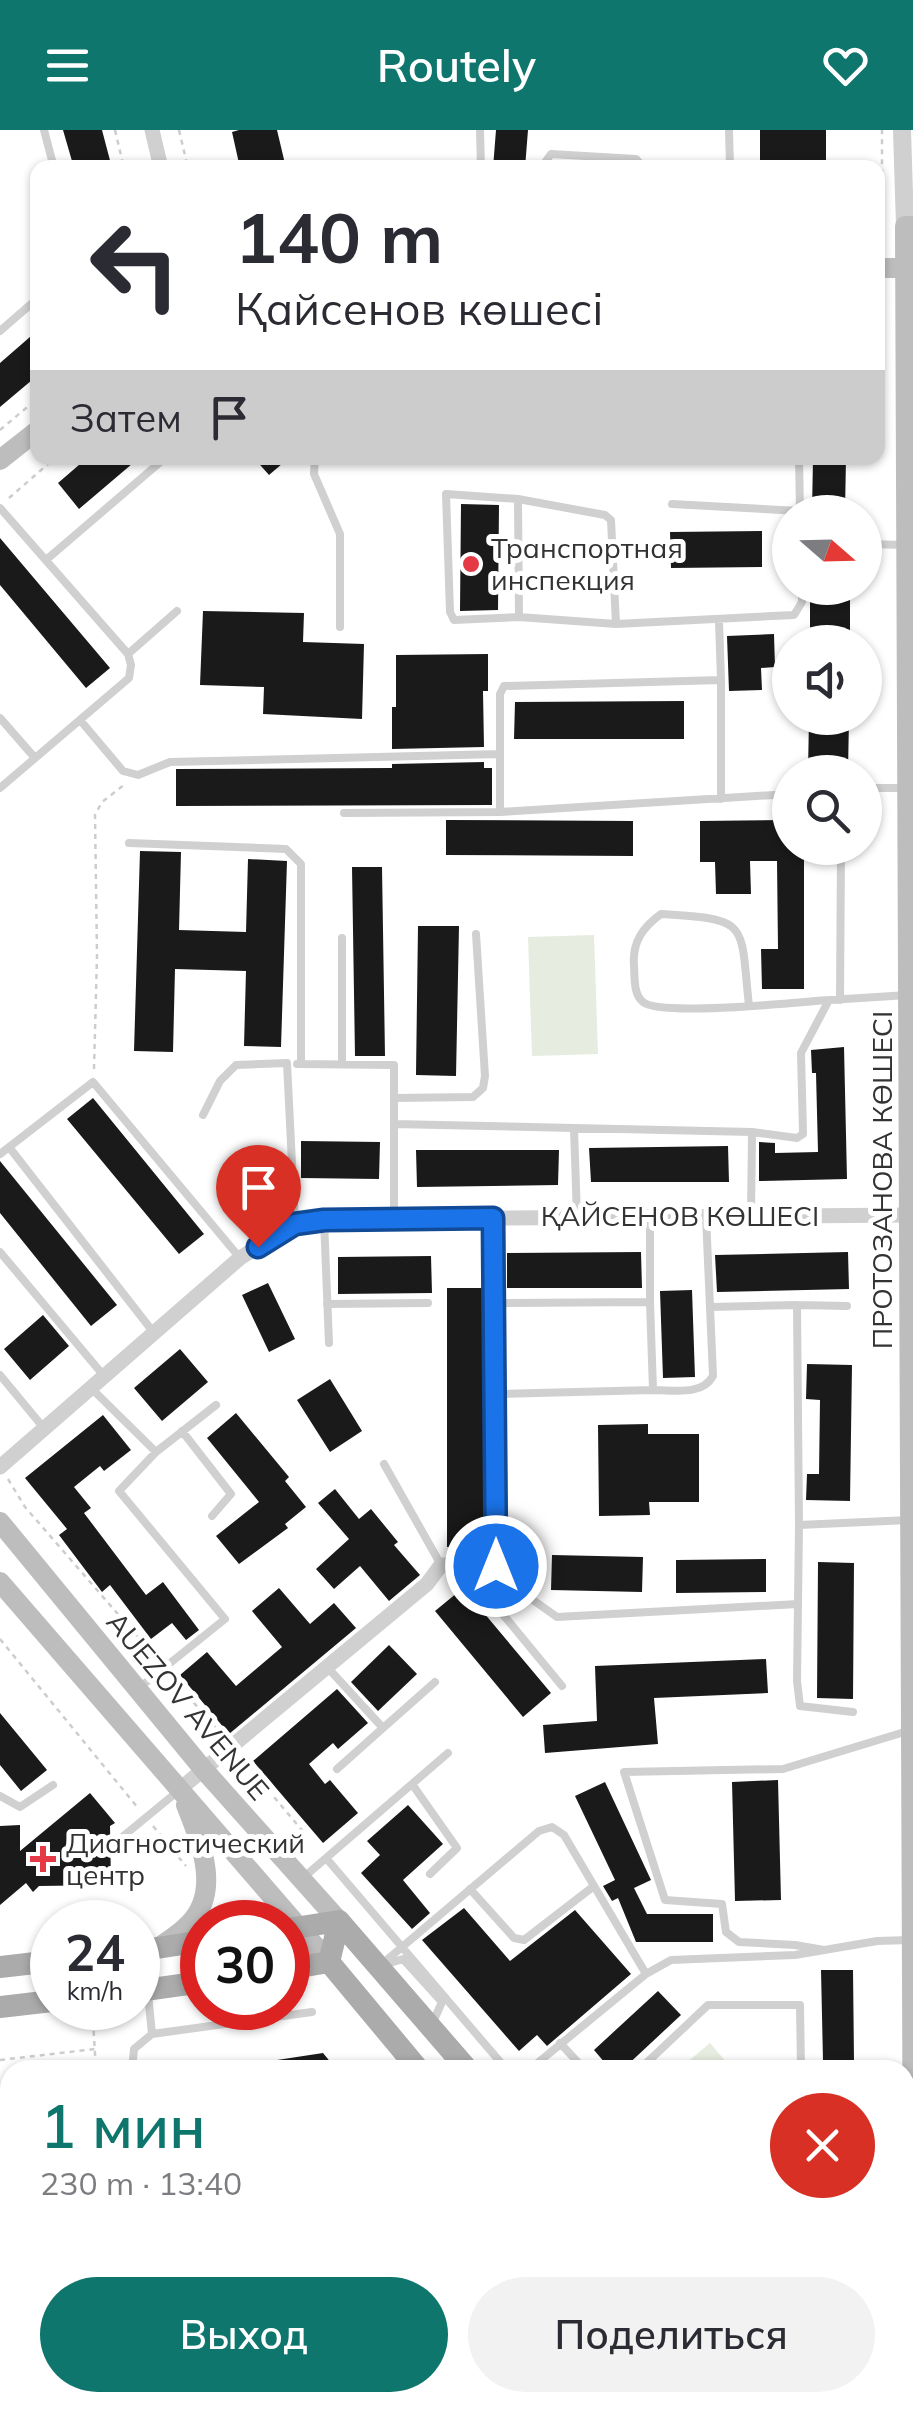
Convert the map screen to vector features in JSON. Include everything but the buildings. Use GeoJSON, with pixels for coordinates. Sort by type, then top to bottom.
{"type":"FeatureCollection","features":[{"type":"Feature","properties":{"kind":"main road","name":"ПРОТОЗАНОВА КӨШЕСІ"},"geometry":{"type":"LineString","coordinates":[[909,226],[904,268],[908,331],[912,2060]]}},
{"type":"Feature","properties":{"kind":"main road"},"geometry":{"type":"LineString","coordinates":[[885,268],[904,268]]}},
{"type":"Feature","properties":{"kind":"main road"},"geometry":{"type":"LineString","coordinates":[[0,460],[30,436]]}},
{"type":"Feature","properties":{"kind":"main road","name":"AUEZOV AVENUE"},"geometry":{"type":"LineString","coordinates":[[0,1522],[204,1770],[339,1922]]}},
{"type":"Feature","properties":{"kind":"main road"},"geometry":{"type":"LineString","coordinates":[[0,1582],[180,1789],[270,1900]]}},
{"type":"Feature","properties":{"kind":"main road"},"geometry":{"type":"LineString","coordinates":[[128,1729],[153,1708]]}},
{"type":"Feature","properties":{"kind":"main road"},"geometry":{"type":"LineString","coordinates":[[160,1943],[190,1924],[201,1907],[205,1890],[204,1852],[180,1789]]}},
{"type":"Feature","properties":{"kind":"main road"},"geometry":{"type":"LineString","coordinates":[[310,1926],[339,1922]]}},
{"type":"Feature","properties":{"kind":"main road"},"geometry":{"type":"LineString","coordinates":[[329,1962],[339,1922]]}},
{"type":"Feature","properties":{"kind":"main road"},"geometry":{"type":"LineString","coordinates":[[339,1922],[459,2060]]}},
{"type":"Feature","properties":{"kind":"main road"},"geometry":{"type":"LineString","coordinates":[[310,1944],[411,2060]]}},
{"type":"Feature","properties":{"kind":"main road"},"geometry":{"type":"LineString","coordinates":[[310,1965],[329,1962]]}},
{"type":"Feature","properties":{"kind":"main road"},"geometry":{"type":"LineString","coordinates":[[0,1967],[30,1964]]}},
{"type":"Feature","properties":{"kind":"main road"},"geometry":{"type":"LineString","coordinates":[[0,2007],[30,2004]]}},
{"type":"Feature","properties":{"kind":"street"},"geometry":{"type":"LineString","coordinates":[[152,130],[160,160]]}},
{"type":"Feature","properties":{"kind":"street","name":"ПРОТОЗАНОВА КӨШЕСІ"},"geometry":{"type":"LineString","coordinates":[[902,130],[909,226]]}},
{"type":"Feature","properties":{"kind":"street","name":"ҚАЙСЕНОВ КӨШЕСІ"},"geometry":{"type":"LineString","coordinates":[[0,1467],[240,1258],[295,1224],[324,1220],[908,1215]]}},
{"type":"Feature","properties":{"kind":"street"},"geometry":{"type":"LineString","coordinates":[[180,1789],[427,1584],[441,1565],[496,1566],[493,1218]]}},
{"type":"Feature","properties":{"kind":"lane"},"geometry":{"type":"LineString","coordinates":[[52,160],[45,132],[58,130]]}},
{"type":"Feature","properties":{"kind":"lane"},"geometry":{"type":"LineString","coordinates":[[480,130],[481,160]]}},
{"type":"Feature","properties":{"kind":"lane"},"geometry":{"type":"LineString","coordinates":[[729,130],[730,160]]}},
{"type":"Feature","properties":{"kind":"lane"},"geometry":{"type":"LineString","coordinates":[[547,160],[551,154],[637,160]]}},
{"type":"Feature","properties":{"kind":"lane"},"geometry":{"type":"LineString","coordinates":[[0,331],[30,305]]}},
{"type":"Feature","properties":{"kind":"lane"},"geometry":{"type":"LineString","coordinates":[[46,560],[156,465]]}},
{"type":"Feature","properties":{"kind":"lane"},"geometry":{"type":"LineString","coordinates":[[315,465],[314,474],[340,534],[340,627]]}},
{"type":"Feature","properties":{"kind":"lane"},"geometry":{"type":"LineString","coordinates":[[799,465],[800,495]]}},
{"type":"Feature","properties":{"kind":"lane"},"geometry":{"type":"LineString","coordinates":[[616,624],[611,520],[605,515],[518,499],[446,494],[450,612],[454,620],[519,616],[616,624],[719,621],[794,615],[800,605]]}},
{"type":"Feature","properties":{"kind":"lane"},"geometry":{"type":"LineString","coordinates":[[518,499],[519,616]]}},
{"type":"Feature","properties":{"kind":"lane"},"geometry":{"type":"LineString","coordinates":[[672,504],[772,510]]}},
{"type":"Feature","properties":{"kind":"lane"},"geometry":{"type":"LineString","coordinates":[[0,507],[128,654],[131,665],[130,678],[0,788]]}},
{"type":"Feature","properties":{"kind":"lane"},"geometry":{"type":"LineString","coordinates":[[882,544],[906,545]]}},
{"type":"Feature","properties":{"kind":"lane"},"geometry":{"type":"LineString","coordinates":[[128,654],[177,611]]}},
{"type":"Feature","properties":{"kind":"lane"},"geometry":{"type":"LineString","coordinates":[[719,621],[721,799]]}},
{"type":"Feature","properties":{"kind":"lane"},"geometry":{"type":"LineString","coordinates":[[500,812],[500,694],[504,686],[722,680]]}},
{"type":"Feature","properties":{"kind":"lane"},"geometry":{"type":"LineString","coordinates":[[0,718],[36,758]]}},
{"type":"Feature","properties":{"kind":"lane"},"geometry":{"type":"LineString","coordinates":[[80,720],[123,770],[138,775],[170,762],[500,754]]}},
{"type":"Feature","properties":{"kind":"lane"},"geometry":{"type":"LineString","coordinates":[[882,788],[909,788]]}},
{"type":"Feature","properties":{"kind":"lane"},"geometry":{"type":"LineString","coordinates":[[344,814],[500,812],[772,795]]}},
{"type":"Feature","properties":{"kind":"lane"},"geometry":{"type":"LineString","coordinates":[[129,843],[286,849],[301,864],[300,1064]]}},
{"type":"Feature","properties":{"kind":"lane"},"geometry":{"type":"LineString","coordinates":[[840,1000],[841,865]]}},
{"type":"Feature","properties":{"kind":"lane"},"geometry":{"type":"LineString","coordinates":[[750,1006],[742,938],[730,923],[711,917],[661,914],[644,926],[633,953],[636,994],[644,1004],[659,1009],[750,1006],[910,995]]}},
{"type":"Feature","properties":{"kind":"lane"},"geometry":{"type":"LineString","coordinates":[[394,1098],[473,1097],[483,1088],[476,934]]}},
{"type":"Feature","properties":{"kind":"lane"},"geometry":{"type":"LineString","coordinates":[[342,938],[342,1064]]}},
{"type":"Feature","properties":{"kind":"lane"},"geometry":{"type":"LineString","coordinates":[[394,1124],[752,1132],[798,1138],[803,1134],[801,1053],[828,1000]]}},
{"type":"Feature","properties":{"kind":"lane"},"geometry":{"type":"LineString","coordinates":[[288,1064],[295,1224]]}},
{"type":"Feature","properties":{"kind":"lane"},"geometry":{"type":"LineString","coordinates":[[204,1114],[220,1081],[236,1065],[394,1065],[394,1219]]}},
{"type":"Feature","properties":{"kind":"lane"},"geometry":{"type":"LineString","coordinates":[[0,1154],[93,1082],[240,1258]]}},
{"type":"Feature","properties":{"kind":"lane"},"geometry":{"type":"LineString","coordinates":[[574,1128],[577,1217]]}},
{"type":"Feature","properties":{"kind":"lane"},"geometry":{"type":"LineString","coordinates":[[751,1215],[752,1132]]}},
{"type":"Feature","properties":{"kind":"lane"},"geometry":{"type":"LineString","coordinates":[[10,1146],[154,1333]]}},
{"type":"Feature","properties":{"kind":"lane"},"geometry":{"type":"LineString","coordinates":[[650,1216],[654,1390]]}},
{"type":"Feature","properties":{"kind":"lane"},"geometry":{"type":"LineString","coordinates":[[494,1394],[700,1389],[708,1384],[713,1376],[706,1216]]}},
{"type":"Feature","properties":{"kind":"lane"},"geometry":{"type":"LineString","coordinates":[[324,1220],[329,1344]]}},
{"type":"Feature","properties":{"kind":"lane"},"geometry":{"type":"LineString","coordinates":[[0,1252],[104,1376]]}},
{"type":"Feature","properties":{"kind":"lane"},"geometry":{"type":"LineString","coordinates":[[493,1302],[650,1302]]}},
{"type":"Feature","properties":{"kind":"lane"},"geometry":{"type":"LineString","coordinates":[[327,1304],[428,1303]]}},
{"type":"Feature","properties":{"kind":"lane"},"geometry":{"type":"LineString","coordinates":[[797,1305],[800,1706],[853,1712]]}},
{"type":"Feature","properties":{"kind":"lane"},"geometry":{"type":"LineString","coordinates":[[710,1307],[848,1306]]}},
{"type":"Feature","properties":{"kind":"lane"},"geometry":{"type":"LineString","coordinates":[[0,1376],[43,1427]]}},
{"type":"Feature","properties":{"kind":"lane"},"geometry":{"type":"LineString","coordinates":[[90,1387],[156,1452]]}},
{"type":"Feature","properties":{"kind":"lane"},"geometry":{"type":"LineString","coordinates":[[138,1689],[225,1619],[119,1490],[156,1452],[216,1405]]}},
{"type":"Feature","properties":{"kind":"lane"},"geometry":{"type":"LineString","coordinates":[[182,1431],[231,1494],[212,1516]]}},
{"type":"Feature","properties":{"kind":"lane"},"geometry":{"type":"LineString","coordinates":[[384,1464],[441,1565]]}},
{"type":"Feature","properties":{"kind":"lane"},"geometry":{"type":"LineString","coordinates":[[799,1525],[910,1520]]}},
{"type":"Feature","properties":{"kind":"lane"},"geometry":{"type":"LineString","coordinates":[[462,1565],[562,1686]]}},
{"type":"Feature","properties":{"kind":"lane"},"geometry":{"type":"LineString","coordinates":[[496,1566],[506,1582],[557,1617],[798,1604]]}},
{"type":"Feature","properties":{"kind":"lane"},"geometry":{"type":"LineString","coordinates":[[328,1668],[384,1728]]}},
{"type":"Feature","properties":{"kind":"lane"},"geometry":{"type":"LineString","coordinates":[[337,1769],[434,1682]]}},
{"type":"Feature","properties":{"kind":"lane"},"geometry":{"type":"LineString","coordinates":[[824,1950],[739,1942],[726,1932],[722,1904],[665,1900],[624,1772],[783,1769],[910,1730]]}},
{"type":"Feature","properties":{"kind":"lane"},"geometry":{"type":"LineString","coordinates":[[301,1880],[448,1753]]}},
{"type":"Feature","properties":{"kind":"lane"},"geometry":{"type":"LineString","coordinates":[[0,1796],[20,1807],[54,1784]]}},
{"type":"Feature","properties":{"kind":"lane"},"geometry":{"type":"LineString","coordinates":[[412,1784],[457,1848],[430,1874]]}},
{"type":"Feature","properties":{"kind":"lane"},"geometry":{"type":"LineString","coordinates":[[121,1838],[180,1789]]}},
{"type":"Feature","properties":{"kind":"lane"},"geometry":{"type":"LineString","coordinates":[[378,1967],[539,1830],[552,1827],[564,1835],[646,1974]]}},
{"type":"Feature","properties":{"kind":"lane"},"geometry":{"type":"LineString","coordinates":[[326,1858],[498,2060]]}},
{"type":"Feature","properties":{"kind":"lane"},"geometry":{"type":"LineString","coordinates":[[470,1889],[514,1938],[524,1940],[594,1886]]}},
{"type":"Feature","properties":{"kind":"lane"},"geometry":{"type":"LineString","coordinates":[[540,2060],[646,1974],[671,1960],[795,1955],[878,1941],[912,1940]]}},
{"type":"Feature","properties":{"kind":"lane"},"geometry":{"type":"LineString","coordinates":[[650,2060],[708,2005],[764,2005],[800,2006],[801,2060]]}},
{"type":"Feature","properties":{"kind":"lane"},"geometry":{"type":"LineString","coordinates":[[133,2060],[134,2049],[152,2034],[312,2012]]}},
{"type":"Feature","properties":{"kind":"lane"},"geometry":{"type":"LineString","coordinates":[[151,2030],[152,2034]]}},
{"type":"Feature","properties":{"kind":"lane"},"geometry":{"type":"LineString","coordinates":[[560,2043],[576,2060]]}},
{"type":"Feature","properties":{"kind":"path"},"geometry":{"type":"LineString","coordinates":[[115,130],[122,160]]}},
{"type":"Feature","properties":{"kind":"path"},"geometry":{"type":"LineString","coordinates":[[179,130],[186,160]]}},
{"type":"Feature","properties":{"kind":"path"},"geometry":{"type":"LineString","coordinates":[[882,130],[882,160]]}},
{"type":"Feature","properties":{"kind":"path"},"geometry":{"type":"LineString","coordinates":[[0,430],[30,405]]}},
{"type":"Feature","properties":{"kind":"path"},"geometry":{"type":"LineString","coordinates":[[0,507],[47,465]]}},
{"type":"Feature","properties":{"kind":"path"},"geometry":{"type":"LineString","coordinates":[[93,1082],[97,956],[95,815],[102,802],[138,775]]}},
{"type":"Feature","properties":{"kind":"path"},"geometry":{"type":"LineString","coordinates":[[0,1467],[25,1507],[306,1834]]}},
{"type":"Feature","properties":{"kind":"path"},"geometry":{"type":"LineString","coordinates":[[0,1639],[205,1890]]}},
{"type":"Feature","properties":{"kind":"path"},"geometry":{"type":"LineString","coordinates":[[94,2030],[96,2060]]}},
{"type":"Feature","properties":{"kind":"path"},"geometry":{"type":"LineString","coordinates":[[0,2060],[95,2049]]}},
{"type":"Feature","properties":{"kind":"shaded area"},"geometry":{"type":"Polygon","coordinates":[[[594,935],[598,1054],[532,1056],[528,937],[594,935]]]}},
{"type":"Feature","properties":{"kind":"shaded area"},"geometry":{"type":"Polygon","coordinates":[[[710,2043],[724,2060],[690,2060],[710,2043]]]}},
{"type":"Feature","properties":{"kind":"place","name":"Транспортная инспекция"},"geometry":{"type":"Point","coordinates":[471,564]}},
{"type":"Feature","properties":{"kind":"place","name":"Диагностический центр"},"geometry":{"type":"Point","coordinates":[43,1859]}},
{"type":"Feature","properties":{"kind":"route"},"geometry":{"type":"LineString","coordinates":[[258,1247],[295,1224],[324,1220],[493,1218],[496,1566]]}}]}
